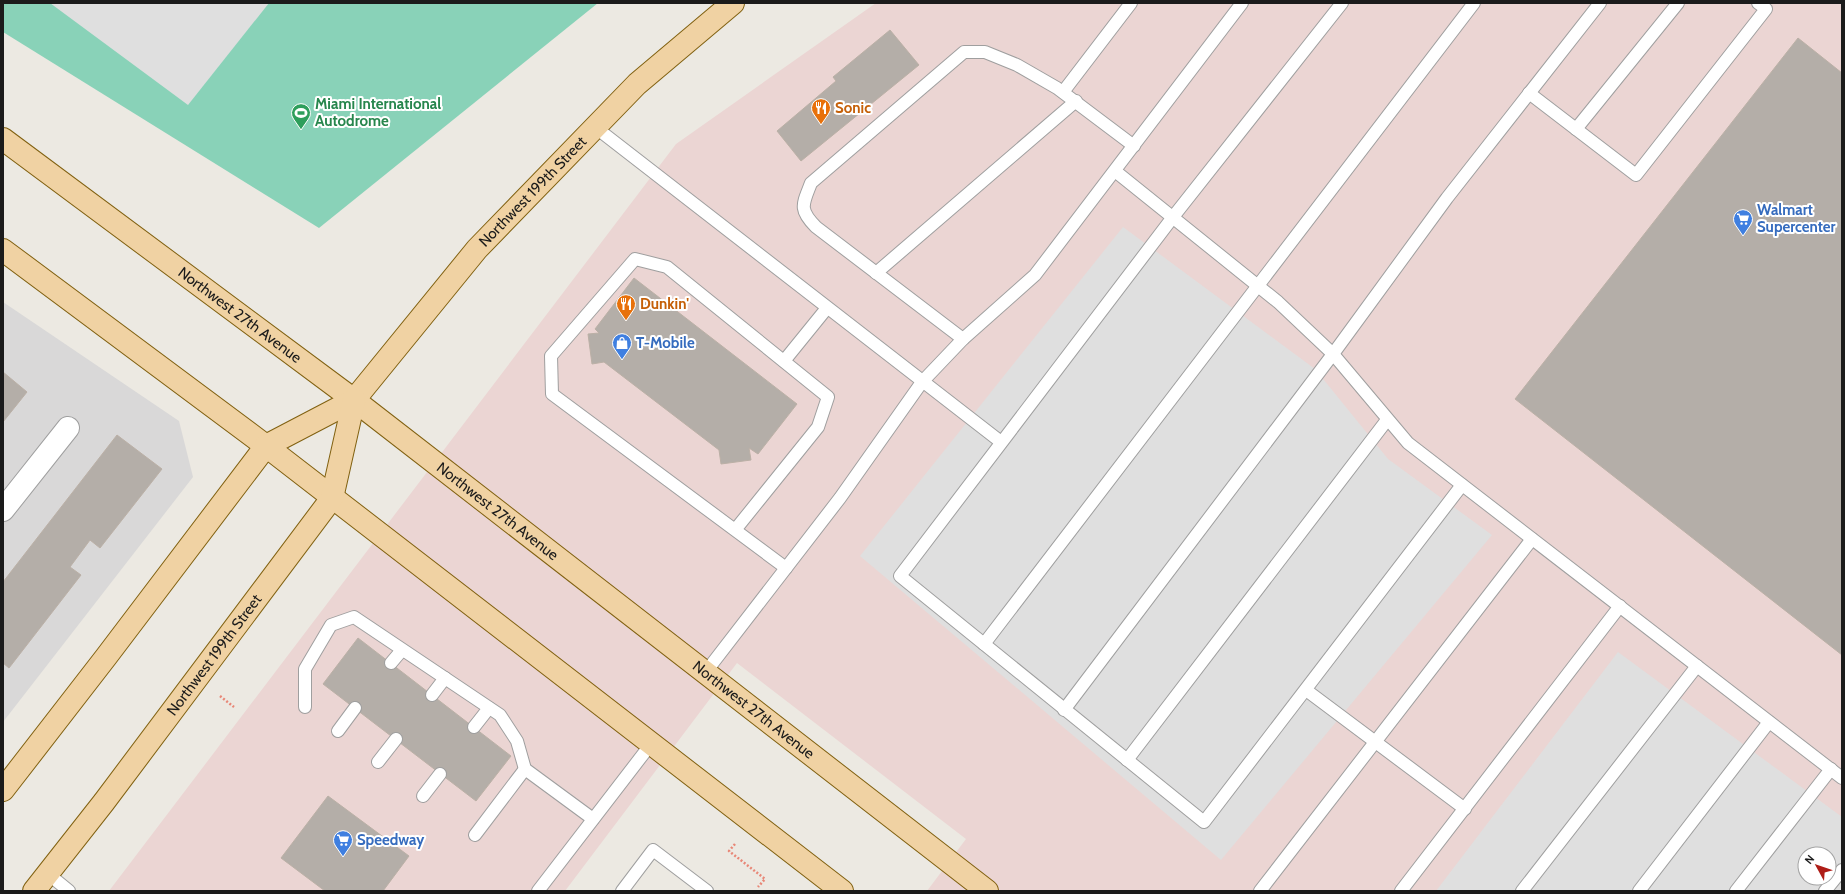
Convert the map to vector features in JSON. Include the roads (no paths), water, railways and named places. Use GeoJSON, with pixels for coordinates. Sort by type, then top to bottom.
{"type":"FeatureCollection","features":[{"type":"Feature","properties":{"kind":"main road","name":"Northwest 199th Street"},"geometry":{"type":"LineString","coordinates":[[3,790],[106,658],[266,446],[354,400],[477,249],[637,84],[733,3]]}},
{"type":"Feature","properties":{"kind":"main road","name":"Northwest 27th Avenue"},"geometry":{"type":"LineString","coordinates":[[3,139],[354,400],[987,891]]}},
{"type":"Feature","properties":{"kind":"main road"},"geometry":{"type":"LineString","coordinates":[[3,250],[266,446],[842,891]]}},
{"type":"Feature","properties":{"kind":"main road","name":"Northwest 199th Street"},"geometry":{"type":"LineString","coordinates":[[34,891],[104,802],[332,498],[354,400]]}},
{"type":"Feature","properties":{"kind":"street"},"geometry":{"type":"LineString","coordinates":[[3,510],[68,428]]}},
{"type":"Feature","properties":{"kind":"lane"},"geometry":{"type":"LineString","coordinates":[[1063,92],[1131,3]]}},
{"type":"Feature","properties":{"kind":"lane"},"geometry":{"type":"LineString","coordinates":[[706,673],[840,498],[922,382],[963,339],[1035,275],[1242,3]]}},
{"type":"Feature","properties":{"kind":"lane"},"geometry":{"type":"LineString","coordinates":[[1342,3],[1172,217],[900,576],[1204,822],[1462,485]]}},
{"type":"Feature","properties":{"kind":"lane"},"geometry":{"type":"LineString","coordinates":[[984,644],[1474,3]]}},
{"type":"Feature","properties":{"kind":"lane"},"geometry":{"type":"LineString","coordinates":[[1064,710],[1333,354],[1447,198],[1600,3]]}},
{"type":"Feature","properties":{"kind":"lane"},"geometry":{"type":"LineString","coordinates":[[1576,129],[1678,3]]}},
{"type":"Feature","properties":{"kind":"lane"},"geometry":{"type":"LineString","coordinates":[[1529,93],[1636,175],[1766,9],[1758,3]]}},
{"type":"Feature","properties":{"kind":"lane"},"geometry":{"type":"LineString","coordinates":[[963,339],[816,227],[806,217],[803,204],[811,183],[964,52],[985,52],[1017,65],[1076,101],[1134,146]]}},
{"type":"Feature","properties":{"kind":"lane"},"geometry":{"type":"LineString","coordinates":[[876,273],[1076,101]]}},
{"type":"Feature","properties":{"kind":"lane"},"geometry":{"type":"LineString","coordinates":[[595,127],[922,382],[1002,442]]}},
{"type":"Feature","properties":{"kind":"lane"},"geometry":{"type":"LineString","coordinates":[[1115,171],[1278,302],[1333,354],[1387,420],[1408,443],[1842,778]]}},
{"type":"Feature","properties":{"kind":"lane"},"geometry":{"type":"LineString","coordinates":[[735,530],[818,427],[828,397],[667,267],[635,260],[550,356],[552,394],[786,568]]}},
{"type":"Feature","properties":{"kind":"lane"},"geometry":{"type":"LineString","coordinates":[[784,361],[827,308]]}},
{"type":"Feature","properties":{"kind":"lane"},"geometry":{"type":"LineString","coordinates":[[1127,760],[1387,420]]}},
{"type":"Feature","properties":{"kind":"lane"},"geometry":{"type":"LineString","coordinates":[[1260,891],[1532,539]]}},
{"type":"Feature","properties":{"kind":"lane"},"geometry":{"type":"LineString","coordinates":[[1401,891],[1620,606]]}},
{"type":"Feature","properties":{"kind":"lane"},"geometry":{"type":"LineString","coordinates":[[304,707],[305,669],[331,625],[354,617],[500,715],[517,741],[525,769],[593,819]]}},
{"type":"Feature","properties":{"kind":"lane"},"geometry":{"type":"LineString","coordinates":[[391,663],[402,650]]}},
{"type":"Feature","properties":{"kind":"lane"},"geometry":{"type":"LineString","coordinates":[[1522,891],[1697,666]]}},
{"type":"Feature","properties":{"kind":"lane"},"geometry":{"type":"LineString","coordinates":[[432,695],[445,678]]}},
{"type":"Feature","properties":{"kind":"lane"},"geometry":{"type":"LineString","coordinates":[[1306,690],[1374,743],[1464,809]]}},
{"type":"Feature","properties":{"kind":"lane"},"geometry":{"type":"LineString","coordinates":[[338,731],[355,708]]}},
{"type":"Feature","properties":{"kind":"lane"},"geometry":{"type":"LineString","coordinates":[[474,727],[489,708]]}},
{"type":"Feature","properties":{"kind":"lane"},"geometry":{"type":"LineString","coordinates":[[1639,891],[1769,722]]}},
{"type":"Feature","properties":{"kind":"lane"},"geometry":{"type":"LineString","coordinates":[[378,762],[396,740]]}},
{"type":"Feature","properties":{"kind":"lane"},"geometry":{"type":"LineString","coordinates":[[538,891],[652,744]]}},
{"type":"Feature","properties":{"kind":"lane"},"geometry":{"type":"LineString","coordinates":[[475,835],[525,769]]}},
{"type":"Feature","properties":{"kind":"lane"},"geometry":{"type":"LineString","coordinates":[[1736,891],[1831,769]]}},
{"type":"Feature","properties":{"kind":"lane"},"geometry":{"type":"LineString","coordinates":[[423,796],[440,774]]}},
{"type":"Feature","properties":{"kind":"lane"},"geometry":{"type":"LineString","coordinates":[[622,891],[653,850],[707,891]]}},
{"type":"Feature","properties":{"kind":"lane"},"geometry":{"type":"LineString","coordinates":[[1825,891],[1842,870]]}},
{"type":"Feature","properties":{"kind":"lane"},"geometry":{"type":"LineString","coordinates":[[47,873],[69,891]]}},
{"type":"Feature","properties":{"kind":"place","name":"Sonic"},"geometry":{"type":"Point","coordinates":[821,125]}},
{"type":"Feature","properties":{"kind":"place","name":"Miami International Autodrome"},"geometry":{"type":"Point","coordinates":[301,130]}},
{"type":"Feature","properties":{"kind":"place","name":"Walmart Supercenter"},"geometry":{"type":"Point","coordinates":[1743,236]}},
{"type":"Feature","properties":{"kind":"place","name":"Dunkin'"},"geometry":{"type":"Point","coordinates":[626,321]}},
{"type":"Feature","properties":{"kind":"place","name":"T-Mobile"},"geometry":{"type":"Point","coordinates":[622,360]}},
{"type":"Feature","properties":{"kind":"place","name":"Speedway"},"geometry":{"type":"Point","coordinates":[343,857]}}]}
